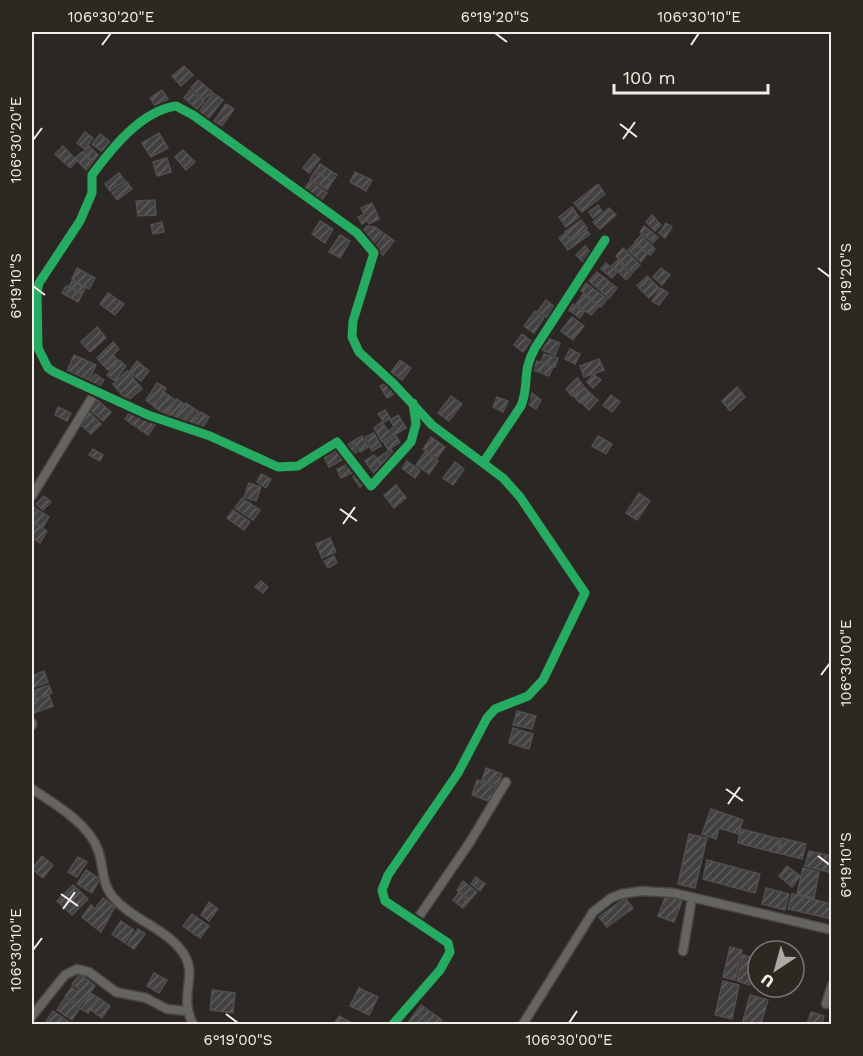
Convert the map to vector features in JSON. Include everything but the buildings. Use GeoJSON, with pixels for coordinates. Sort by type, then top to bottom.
{"type":"FeatureCollection","features":[{"type":"Feature","properties":{"kind":"street"},"geometry":{"type":"LineString","coordinates":[[393,1024],[440,970],[450,952],[448,943],[383,897],[382,890],[388,875],[458,773],[487,718],[495,709],[528,696],[543,680],[585,593],[520,498],[503,478],[449,440],[413,403],[364,357],[352,337],[353,321],[374,258],[371,247],[357,233],[280,176],[176,105],[153,113],[114,148],[91,179],[92,193],[80,221],[39,283],[36,313],[38,348],[43,360],[54,372],[148,415],[210,436],[278,467],[298,466],[338,442],[370,486],[411,442],[416,424],[413,403]]}},
{"type":"Feature","properties":{"kind":"street"},"geometry":{"type":"LineString","coordinates":[[483,463],[521,406],[525,396],[526,363],[605,240]]}},
{"type":"Feature","properties":{"kind":"street"},"geometry":{"type":"LineString","coordinates":[[32,496],[96,391]]}},
{"type":"Feature","properties":{"kind":"street"},"geometry":{"type":"LineString","coordinates":[[416,921],[470,842],[506,782]]}},
{"type":"Feature","properties":{"kind":"street"},"geometry":{"type":"LineString","coordinates":[[32,789],[70,816],[95,843],[103,879],[112,896],[181,950],[189,966],[186,1011],[193,1024]]}},
{"type":"Feature","properties":{"kind":"street"},"geometry":{"type":"LineString","coordinates":[[523,1024],[588,920],[602,904],[621,894],[642,891],[674,893],[831,930]]}},
{"type":"Feature","properties":{"kind":"street"},"geometry":{"type":"LineString","coordinates":[[683,951],[692,898]]}},
{"type":"Feature","properties":{"kind":"street"},"geometry":{"type":"LineString","coordinates":[[32,1016],[65,975],[77,969],[88,972],[116,992],[146,998],[167,1009],[186,1011]]}},
{"type":"Feature","properties":{"kind":"street"},"geometry":{"type":"LineString","coordinates":[[826,1004],[831,986]]}},
{"type":"Feature","properties":{"kind":"cycle path"},"geometry":{"type":"LineString","coordinates":[[413,403],[416,424],[411,442],[371,486],[337,442],[298,466],[278,467],[210,436],[148,415],[48,368],[38,348],[37,292],[39,283],[80,221],[92,193],[92,175],[128,132],[151,115],[176,106],[193,115],[357,233],[374,253],[353,321],[352,337],[359,352],[393,383],[432,425],[483,463]]}},
{"type":"Feature","properties":{"kind":"cycle path"},"geometry":{"type":"LineString","coordinates":[[393,1024],[440,970],[450,952],[448,943],[385,901],[382,890],[388,875],[458,773],[487,718],[495,709],[528,696],[543,680],[585,593],[520,497],[503,478],[483,463],[521,406],[528,365],[535,348],[605,240]]}}]}
